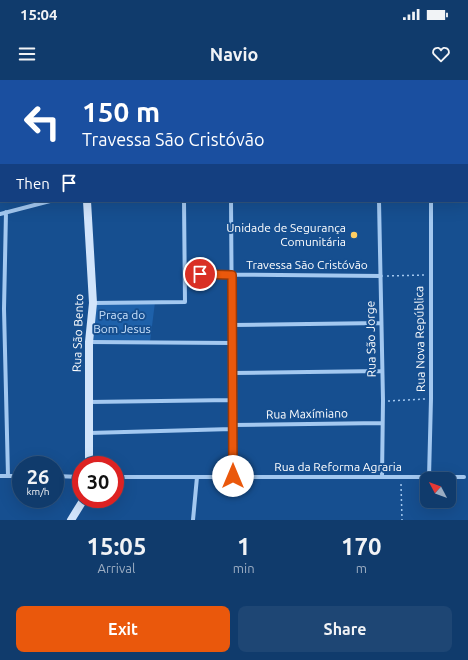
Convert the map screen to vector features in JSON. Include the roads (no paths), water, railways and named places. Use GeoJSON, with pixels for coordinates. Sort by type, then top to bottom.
{"type":"FeatureCollection","features":[{"type":"Feature","properties":{"kind":"street"},"geometry":{"type":"LineString","coordinates":[[0,214],[46,202]]}},
{"type":"Feature","properties":{"kind":"street","name":"Rua São Bento"},"geometry":{"type":"LineString","coordinates":[[87,202],[93,303],[89,342],[88,456]]}},
{"type":"Feature","properties":{"kind":"street"},"geometry":{"type":"LineString","coordinates":[[93,303],[185,302],[184,202]]}},
{"type":"Feature","properties":{"kind":"street"},"geometry":{"type":"LineString","coordinates":[[231,202],[233,476]]}},
{"type":"Feature","properties":{"kind":"street","name":"Rua São Jorge"},"geometry":{"type":"LineString","coordinates":[[379,202],[381,276],[380,323],[383,400],[382,477]]}},
{"type":"Feature","properties":{"kind":"street","name":"Rua Nova República"},"geometry":{"type":"LineString","coordinates":[[429,472],[431,399],[430,202]]}},
{"type":"Feature","properties":{"kind":"street"},"geometry":{"type":"LineString","coordinates":[[6,212],[2,309],[3,391],[8,476]]}},
{"type":"Feature","properties":{"kind":"street","name":"Travessa São Cristóvão"},"geometry":{"type":"LineString","coordinates":[[185,274],[381,276]]}},
{"type":"Feature","properties":{"kind":"street"},"geometry":{"type":"LineString","coordinates":[[232,325],[380,323]]}},
{"type":"Feature","properties":{"kind":"street"},"geometry":{"type":"LineString","coordinates":[[89,342],[232,343]]}},
{"type":"Feature","properties":{"kind":"street"},"geometry":{"type":"LineString","coordinates":[[232,373],[381,371]]}},
{"type":"Feature","properties":{"kind":"street"},"geometry":{"type":"LineString","coordinates":[[89,402],[232,400]]}},
{"type":"Feature","properties":{"kind":"street","name":"Rua Maxímiano"},"geometry":{"type":"LineString","coordinates":[[89,433],[382,423]]}},
{"type":"Feature","properties":{"kind":"street"},"geometry":{"type":"LineString","coordinates":[[0,476],[12,476]]}},
{"type":"Feature","properties":{"kind":"street","name":"Rua da Reforma Agraria"},"geometry":{"type":"LineString","coordinates":[[124,477],[420,477]]}},
{"type":"Feature","properties":{"kind":"street"},"geometry":{"type":"LineString","coordinates":[[193,520],[197,477]]}},
{"type":"Feature","properties":{"kind":"street","name":"Rua da Reforma Agraria"},"geometry":{"type":"LineString","coordinates":[[456,477],[464,477]]}},
{"type":"Feature","properties":{"kind":"street"},"geometry":{"type":"LineString","coordinates":[[71,520],[78,508]]}},
{"type":"Feature","properties":{"kind":"place","name":"Unidade de Segurança Comunitária"},"geometry":{"type":"Point","coordinates":[354,235]}},
{"type":"Feature","properties":{"kind":"park label","name":"Praça do Bom Jesus"},"geometry":{"type":"Point","coordinates":[122,322]}}]}
